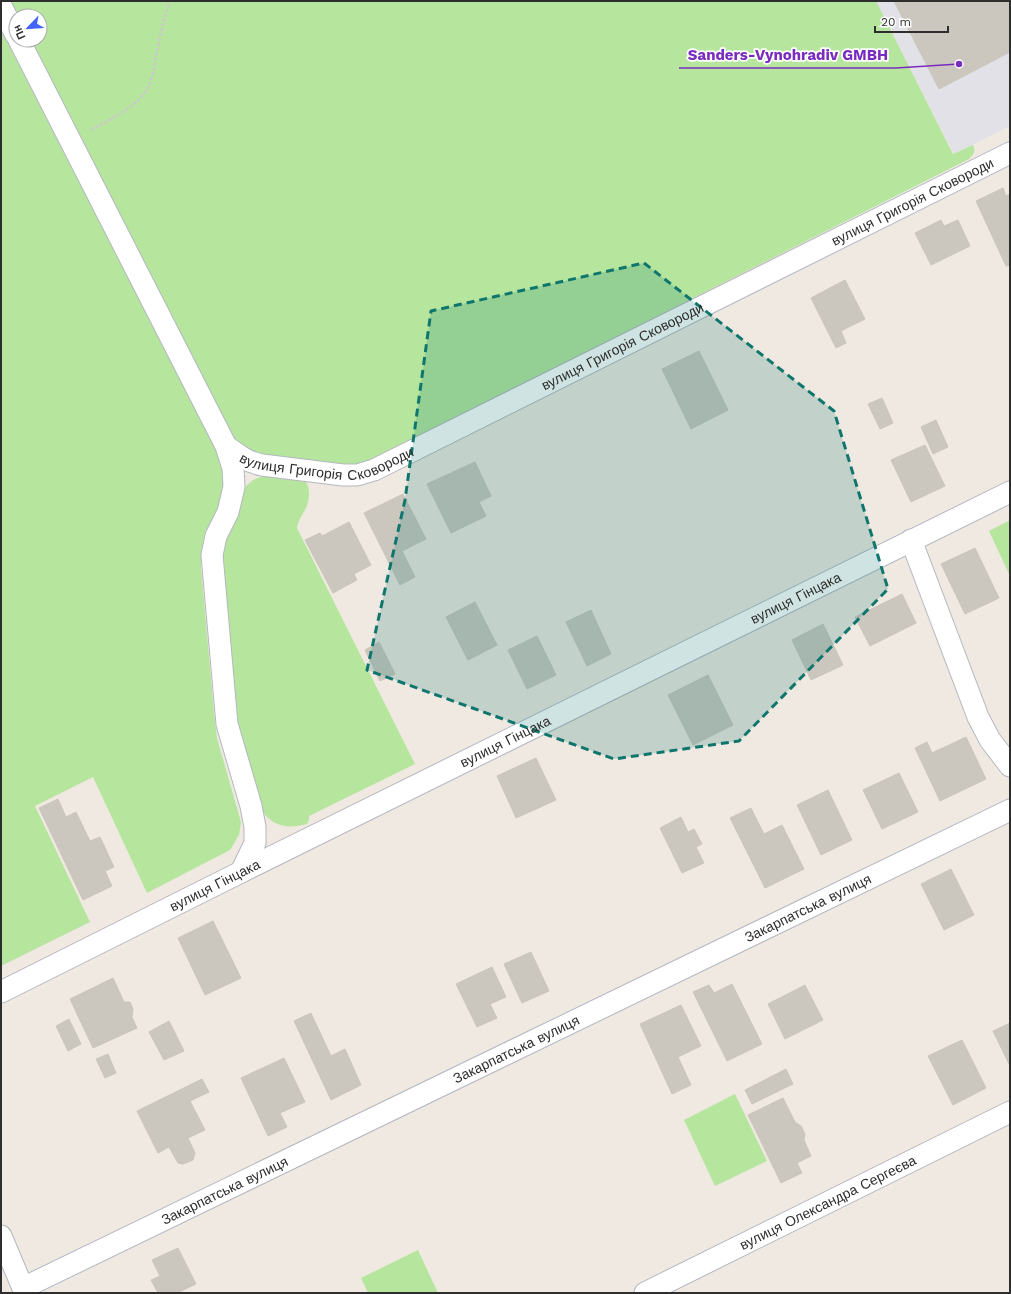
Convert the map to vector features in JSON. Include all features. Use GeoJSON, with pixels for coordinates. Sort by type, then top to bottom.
{"type":"FeatureCollection","features":[{"type":"Feature","properties":{"kind":"street"},"geometry":{"type":"LineString","coordinates":[[1,6],[8,20]]}},
{"type":"Feature","properties":{"kind":"street"},"geometry":{"type":"LineString","coordinates":[[22,48],[226,446],[233,468],[234,487],[228,512],[216,536],[212,555],[227,724],[251,806],[255,827],[255,843],[241,872]]}},
{"type":"Feature","properties":{"kind":"street","name":"вулиця Григорія Сковороди"},"geometry":{"type":"LineString","coordinates":[[226,446],[244,459],[252,463],[262,465],[343,475],[357,475],[374,470],[1010,153]]}},
{"type":"Feature","properties":{"kind":"street","name":"вулиця Гінцака"},"geometry":{"type":"LineString","coordinates":[[1,992],[1010,492]]}},
{"type":"Feature","properties":{"kind":"street"},"geometry":{"type":"LineString","coordinates":[[911,540],[978,717],[990,740],[1010,766]]}},
{"type":"Feature","properties":{"kind":"street","name":"Закарпатська вулиця"},"geometry":{"type":"LineString","coordinates":[[24,1291],[1010,810]]}},
{"type":"Feature","properties":{"kind":"street","name":"вулиця Олександра Сергеєва"},"geometry":{"type":"LineString","coordinates":[[645,1293],[1010,1112]]}},
{"type":"Feature","properties":{"kind":"street"},"geometry":{"type":"LineString","coordinates":[[1,1236],[24,1291]]}},
{"type":"Feature","properties":{"kind":"path"},"geometry":{"type":"LineString","coordinates":[[71,142],[120,114],[134,104],[143,95],[149,85],[153,73],[160,35],[170,1]]}},
{"type":"Feature","properties":{"kind":"highlighted area"},"geometry":{"type":"Polygon","coordinates":[[[644,263],[834,411],[888,589],[739,741],[614,759],[367,670],[405,500],[431,311],[644,263]]]}},
{"type":"Feature","properties":{"kind":"shaded area"},"geometry":{"type":"Polygon","coordinates":[[[876,1],[1010,1],[1010,126],[954,154],[876,1]]]}},
{"type":"Feature","properties":{"kind":"green space"},"geometry":{"type":"Polygon","coordinates":[[[8,1],[876,1],[953,154],[973,145],[974,151],[969,159],[374,459],[356,464],[340,465],[250,453],[232,437],[32,48],[48,48],[48,8],[12,8],[8,1]]]}},
{"type":"Feature","properties":{"kind":"green space"},"geometry":{"type":"Polygon","coordinates":[[[1,30],[8,44],[8,48],[10,48],[217,451],[223,469],[224,484],[219,504],[202,548],[201,567],[217,738],[241,822],[239,835],[230,850],[147,893],[93,777],[35,806],[90,922],[1,966],[1,30]]]}},
{"type":"Feature","properties":{"kind":"green space"},"geometry":{"type":"Polygon","coordinates":[[[263,476],[297,476],[303,479],[308,486],[309,495],[306,508],[297,528],[415,764],[309,816],[307,824],[300,826],[287,826],[276,823],[266,816],[261,810],[236,730],[222,549],[240,495],[245,487],[253,480],[263,476]]]}},
{"type":"Feature","properties":{"kind":"green space"},"geometry":{"type":"Polygon","coordinates":[[[1010,520],[1010,576],[989,531],[1010,520]]]}},
{"type":"Feature","properties":{"kind":"green space"},"geometry":{"type":"Polygon","coordinates":[[[735,1094],[767,1161],[715,1186],[684,1120],[735,1094]]]}},
{"type":"Feature","properties":{"kind":"green space"},"geometry":{"type":"Polygon","coordinates":[[[418,1250],[438,1293],[368,1293],[361,1278],[418,1250]]]}},
{"type":"Feature","properties":{"kind":"building"},"geometry":{"type":"Polygon","coordinates":[[[894,1],[1010,1],[1010,52],[939,89],[894,1]]]}},
{"type":"Feature","properties":{"kind":"building"},"geometry":{"type":"Polygon","coordinates":[[[1003,188],[1006,196],[1010,194],[1010,265],[1006,266],[976,201],[1003,188]]]}},
{"type":"Feature","properties":{"kind":"building"},"geometry":{"type":"Polygon","coordinates":[[[941,220],[944,226],[958,220],[970,246],[931,265],[915,233],[941,220]]]}},
{"type":"Feature","properties":{"kind":"building"},"geometry":{"type":"Polygon","coordinates":[[[845,280],[865,319],[841,331],[846,343],[836,348],[811,298],[845,280]]]}},
{"type":"Feature","properties":{"kind":"building"},"geometry":{"type":"Polygon","coordinates":[[[699,351],[728,410],[691,429],[662,369],[699,351]]]}},
{"type":"Feature","properties":{"kind":"building"},"geometry":{"type":"Polygon","coordinates":[[[882,398],[893,423],[880,429],[868,404],[882,398]]]}},
{"type":"Feature","properties":{"kind":"building"},"geometry":{"type":"Polygon","coordinates":[[[936,420],[948,447],[933,454],[921,427],[936,420]]]}},
{"type":"Feature","properties":{"kind":"building"},"geometry":{"type":"Polygon","coordinates":[[[925,445],[945,486],[911,502],[891,460],[925,445]]]}},
{"type":"Feature","properties":{"kind":"building"},"geometry":{"type":"Polygon","coordinates":[[[475,462],[491,496],[479,502],[486,516],[451,533],[427,484],[475,462]]]}},
{"type":"Feature","properties":{"kind":"building"},"geometry":{"type":"Polygon","coordinates":[[[403,494],[426,539],[402,551],[415,577],[400,585],[364,513],[403,494]]]}},
{"type":"Feature","properties":{"kind":"building"},"geometry":{"type":"Polygon","coordinates":[[[349,522],[371,565],[354,574],[357,580],[333,593],[305,540],[320,533],[322,536],[349,522]]]}},
{"type":"Feature","properties":{"kind":"building"},"geometry":{"type":"Polygon","coordinates":[[[975,548],[999,598],[965,614],[941,564],[975,548]]]}},
{"type":"Feature","properties":{"kind":"building"},"geometry":{"type":"Polygon","coordinates":[[[902,594],[916,623],[870,646],[855,617],[902,594]]]}},
{"type":"Feature","properties":{"kind":"building"},"geometry":{"type":"Polygon","coordinates":[[[475,602],[497,645],[468,660],[446,617],[475,602]]]}},
{"type":"Feature","properties":{"kind":"building"},"geometry":{"type":"Polygon","coordinates":[[[591,610],[611,654],[587,666],[566,622],[591,610]]]}},
{"type":"Feature","properties":{"kind":"building"},"geometry":{"type":"Polygon","coordinates":[[[823,624],[843,665],[811,680],[792,640],[823,624]]]}},
{"type":"Feature","properties":{"kind":"building"},"geometry":{"type":"Polygon","coordinates":[[[537,636],[556,675],[527,689],[508,650],[537,636]]]}},
{"type":"Feature","properties":{"kind":"building"},"geometry":{"type":"Polygon","coordinates":[[[379,642],[395,674],[380,681],[365,650],[379,642]]]}},
{"type":"Feature","properties":{"kind":"building"},"geometry":{"type":"Polygon","coordinates":[[[708,675],[733,725],[693,745],[668,695],[708,675]]]}},
{"type":"Feature","properties":{"kind":"building"},"geometry":{"type":"Polygon","coordinates":[[[966,737],[986,779],[940,801],[915,748],[927,742],[932,753],[966,737]]]}},
{"type":"Feature","properties":{"kind":"building"},"geometry":{"type":"Polygon","coordinates":[[[536,758],[556,800],[516,818],[497,776],[536,758]]]}},
{"type":"Feature","properties":{"kind":"building"},"geometry":{"type":"Polygon","coordinates":[[[899,773],[918,812],[882,829],[863,790],[899,773]]]}},
{"type":"Feature","properties":{"kind":"building"},"geometry":{"type":"Polygon","coordinates":[[[828,790],[852,840],[821,855],[797,805],[828,790]]]}},
{"type":"Feature","properties":{"kind":"building"},"geometry":{"type":"Polygon","coordinates":[[[58,799],[66,817],[76,812],[90,841],[100,837],[114,867],[105,871],[112,886],[83,900],[39,808],[58,799]]]}},
{"type":"Feature","properties":{"kind":"building"},"geometry":{"type":"Polygon","coordinates":[[[751,808],[764,834],[782,825],[804,869],[765,888],[730,818],[751,808]]]}},
{"type":"Feature","properties":{"kind":"building"},"geometry":{"type":"Polygon","coordinates":[[[681,817],[688,832],[694,829],[702,844],[696,847],[704,863],[682,873],[660,828],[681,817]]]}},
{"type":"Feature","properties":{"kind":"building"},"geometry":{"type":"Polygon","coordinates":[[[951,869],[974,915],[944,930],[921,884],[951,869]]]}},
{"type":"Feature","properties":{"kind":"building"},"geometry":{"type":"Polygon","coordinates":[[[213,921],[241,978],[205,995],[178,938],[213,921]]]}},
{"type":"Feature","properties":{"kind":"building"},"geometry":{"type":"Polygon","coordinates":[[[531,952],[549,991],[522,1003],[504,964],[531,952]]]}},
{"type":"Feature","properties":{"kind":"building"},"geometry":{"type":"Polygon","coordinates":[[[492,967],[506,997],[490,1004],[497,1018],[477,1027],[456,984],[492,967]]]}},
{"type":"Feature","properties":{"kind":"building"},"geometry":{"type":"Polygon","coordinates":[[[113,978],[124,1002],[130,1002],[133,1009],[132,1017],[137,1028],[93,1048],[70,999],[113,978]]]}},
{"type":"Feature","properties":{"kind":"building"},"geometry":{"type":"Polygon","coordinates":[[[732,984],[762,1044],[727,1061],[693,992],[709,985],[714,993],[732,984]]]}},
{"type":"Feature","properties":{"kind":"building"},"geometry":{"type":"Polygon","coordinates":[[[805,985],[823,1020],[785,1039],[768,1004],[805,985]]]}},
{"type":"Feature","properties":{"kind":"building"},"geometry":{"type":"Polygon","coordinates":[[[681,1005],[701,1046],[678,1057],[691,1085],[672,1094],[640,1024],[681,1005]]]}},
{"type":"Feature","properties":{"kind":"building"},"geometry":{"type":"Polygon","coordinates":[[[311,1013],[331,1056],[345,1049],[361,1085],[331,1100],[294,1021],[311,1013]]]}},
{"type":"Feature","properties":{"kind":"building"},"geometry":{"type":"Polygon","coordinates":[[[69,1019],[81,1044],[68,1051],[56,1026],[69,1019]]]}},
{"type":"Feature","properties":{"kind":"building"},"geometry":{"type":"Polygon","coordinates":[[[169,1021],[184,1051],[164,1060],[149,1032],[169,1021]]]}},
{"type":"Feature","properties":{"kind":"building"},"geometry":{"type":"Polygon","coordinates":[[[1010,1023],[1010,1066],[993,1031],[1010,1023]]]}},
{"type":"Feature","properties":{"kind":"building"},"geometry":{"type":"Polygon","coordinates":[[[962,1040],[986,1088],[953,1105],[928,1056],[962,1040]]]}},
{"type":"Feature","properties":{"kind":"building"},"geometry":{"type":"Polygon","coordinates":[[[108,1054],[116,1073],[105,1078],[96,1059],[108,1054]]]}},
{"type":"Feature","properties":{"kind":"building"},"geometry":{"type":"Polygon","coordinates":[[[284,1058],[305,1102],[280,1113],[287,1127],[268,1136],[241,1078],[284,1058]]]}},
{"type":"Feature","properties":{"kind":"building"},"geometry":{"type":"Polygon","coordinates":[[[786,1069],[793,1084],[752,1104],[745,1090],[786,1069]]]}},
{"type":"Feature","properties":{"kind":"building"},"geometry":{"type":"Polygon","coordinates":[[[202,1079],[209,1092],[190,1101],[205,1130],[188,1138],[195,1153],[193,1160],[183,1164],[178,1163],[169,1147],[158,1153],[137,1111],[202,1079]]]}},
{"type":"Feature","properties":{"kind":"building"},"geometry":{"type":"Polygon","coordinates":[[[783,1098],[795,1122],[801,1126],[805,1134],[804,1140],[811,1156],[797,1163],[802,1173],[781,1183],[748,1115],[783,1098]]]}},
{"type":"Feature","properties":{"kind":"building"},"geometry":{"type":"Polygon","coordinates":[[[178,1248],[196,1284],[177,1293],[158,1293],[151,1280],[160,1276],[152,1260],[178,1248]]]}},
{"type":"Feature","properties":{"kind":"place","name":"Sanders-Vynohradiv GMBH"},"geometry":{"type":"Point","coordinates":[959,64]}}]}
